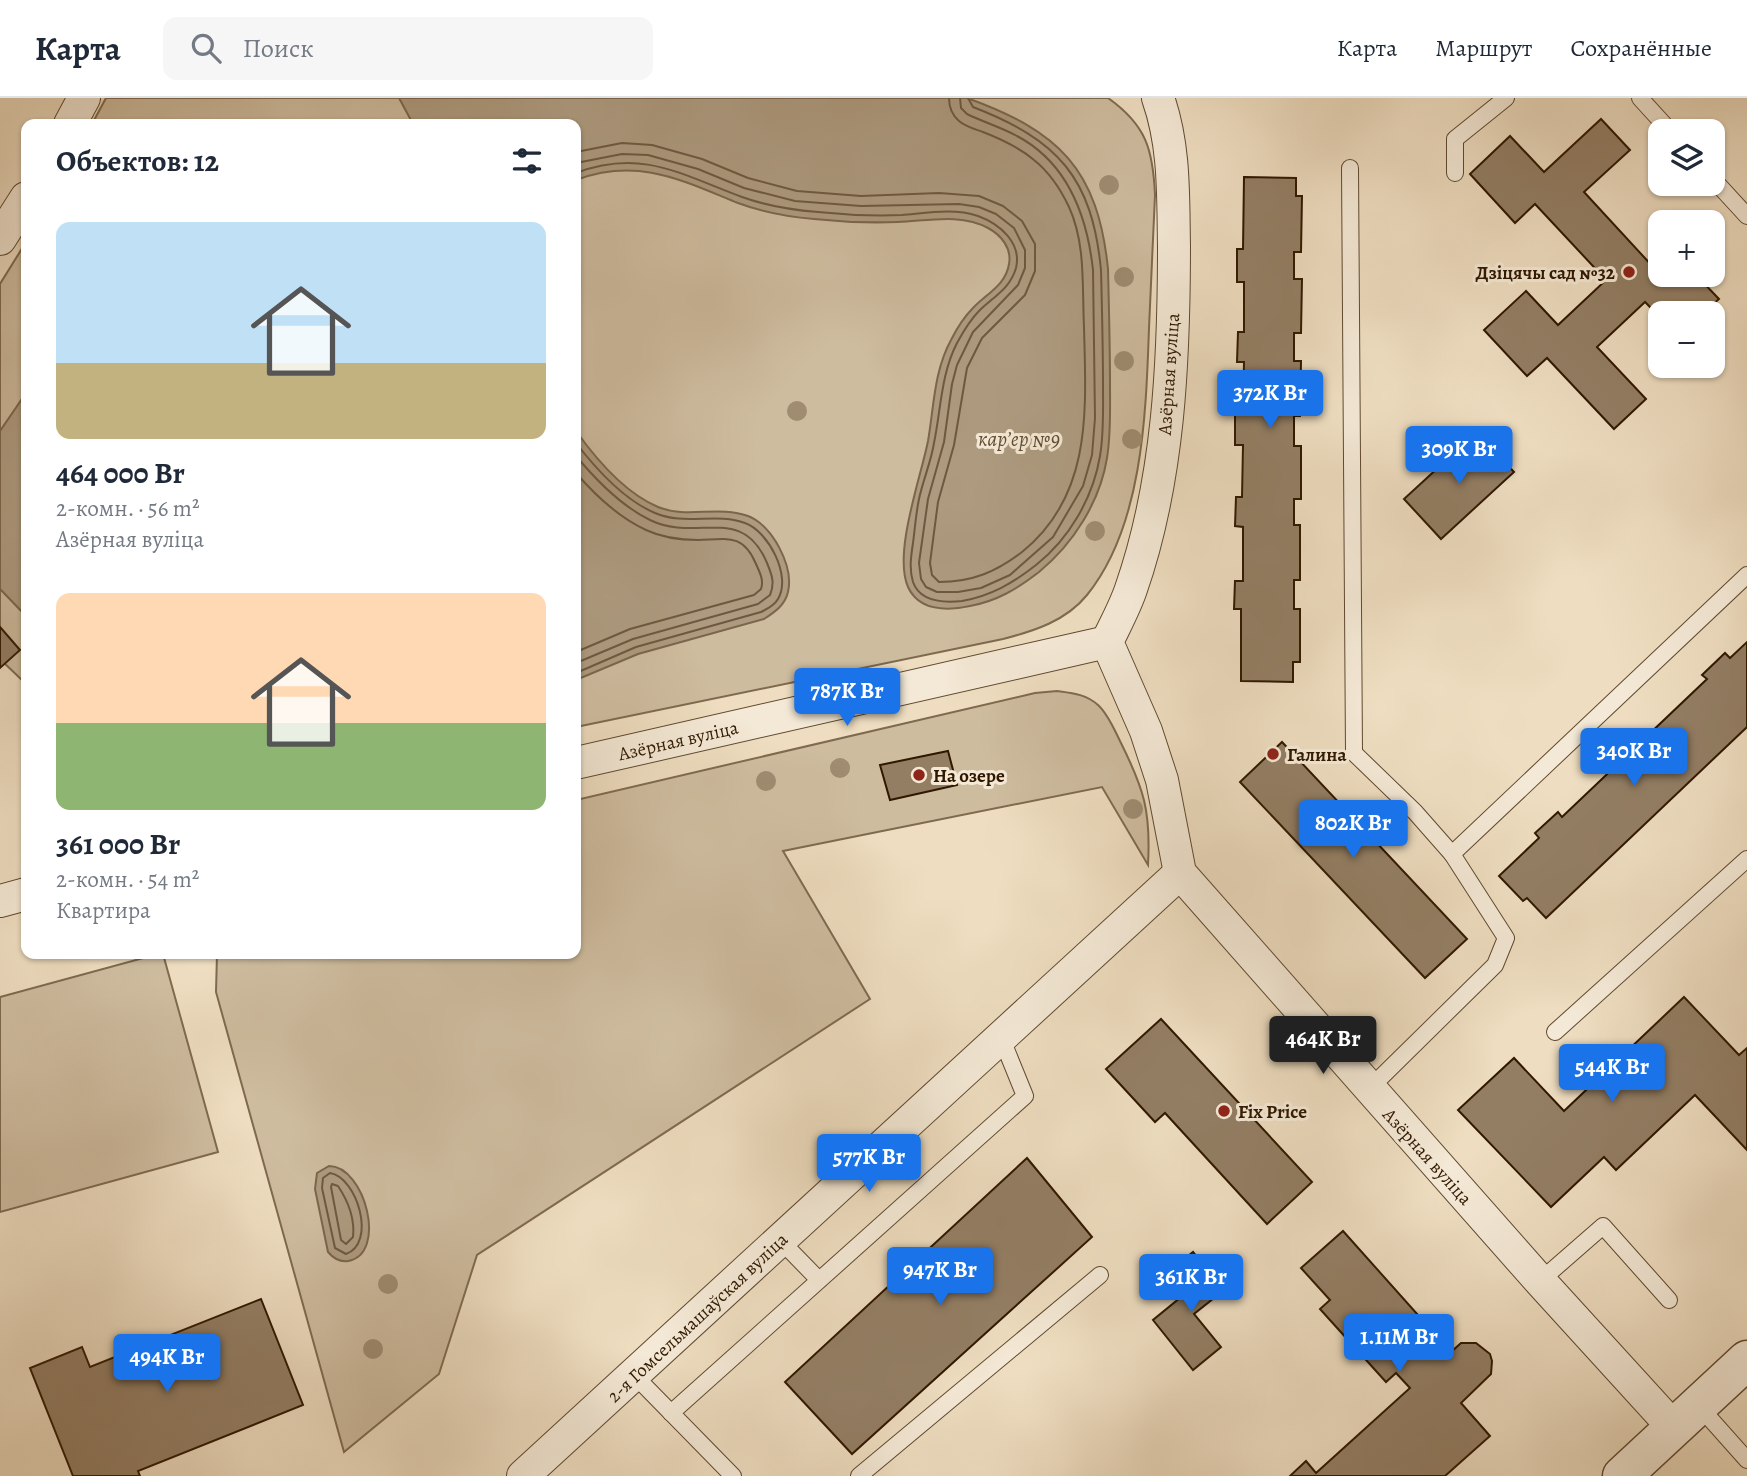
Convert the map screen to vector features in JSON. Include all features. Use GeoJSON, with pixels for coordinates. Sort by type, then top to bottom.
{"type":"FeatureCollection","features":[{"type":"Feature","properties":{"kind":"street"},"geometry":{"type":"LineString","coordinates":[[73,119],[84,98]]}},
{"type":"Feature","properties":{"kind":"street","name":"Азёрная вуліца"},"geometry":{"type":"LineString","coordinates":[[581,762],[1107,642],[1131,590],[1147,536],[1159,477],[1167,412],[1174,272],[1173,168],[1165,119],[1158,98]]}},
{"type":"Feature","properties":{"kind":"street"},"geometry":{"type":"LineString","coordinates":[[0,239],[21,206]]}},
{"type":"Feature","properties":{"kind":"street"},"geometry":{"type":"LineString","coordinates":[[1107,642],[1146,731],[1163,780],[1180,873]]}},
{"type":"Feature","properties":{"kind":"street","name":"Азёрная вуліца"},"geometry":{"type":"LineString","coordinates":[[1180,873],[1540,1281],[1686,1417]]}},
{"type":"Feature","properties":{"kind":"street","name":"2-я Гомсельмашаўская вуліца"},"geometry":{"type":"LineString","coordinates":[[523,1476],[1180,873]]}},
{"type":"Feature","properties":{"kind":"street"},"geometry":{"type":"LineString","coordinates":[[0,901],[21,895]]}},
{"type":"Feature","properties":{"kind":"street"},"geometry":{"type":"LineString","coordinates":[[1622,1476],[1747,1360]]}},
{"type":"Feature","properties":{"kind":"lane"},"geometry":{"type":"LineString","coordinates":[[1455,173],[1455,139],[1506,98]]}},
{"type":"Feature","properties":{"kind":"lane"},"geometry":{"type":"LineString","coordinates":[[1640,98],[1659,119]]}},
{"type":"Feature","properties":{"kind":"lane"},"geometry":{"type":"LineString","coordinates":[[1350,168],[1354,752],[1452,853],[1506,938],[1495,965],[1369,1089]]}},
{"type":"Feature","properties":{"kind":"lane"},"geometry":{"type":"LineString","coordinates":[[1725,192],[1747,216]]}},
{"type":"Feature","properties":{"kind":"lane"},"geometry":{"type":"LineString","coordinates":[[1452,853],[1747,575]]}},
{"type":"Feature","properties":{"kind":"lane"},"geometry":{"type":"LineString","coordinates":[[1555,1032],[1747,859]]}},
{"type":"Feature","properties":{"kind":"lane"},"geometry":{"type":"LineString","coordinates":[[671,1413],[1025,1096],[1001,1037]]}},
{"type":"Feature","properties":{"kind":"lane"},"geometry":{"type":"LineString","coordinates":[[1540,1281],[1603,1226],[1669,1300]]}},
{"type":"Feature","properties":{"kind":"lane"},"geometry":{"type":"LineString","coordinates":[[780,1240],[820,1280]]}},
{"type":"Feature","properties":{"kind":"lane"},"geometry":{"type":"LineString","coordinates":[[859,1476],[1100,1275]]}},
{"type":"Feature","properties":{"kind":"lane"},"geometry":{"type":"LineString","coordinates":[[634,1375],[733,1476]]}},
{"type":"Feature","properties":{"kind":"lane"},"geometry":{"type":"LineString","coordinates":[[1686,1417],[1747,1460]]}},
{"type":"Feature","properties":{"kind":"shaded area"},"geometry":{"type":"Polygon","coordinates":[[[106,98],[1108,98],[1131,118],[1145,139],[1152,164],[1155,195],[1143,432],[1138,468],[1120,536],[1106,567],[1079,604],[1038,628],[1003,639],[581,726],[581,119],[95,119],[106,98]]]}},
{"type":"Feature","properties":{"kind":"shaded area"},"geometry":{"type":"Polygon","coordinates":[[[21,250],[21,679],[0,659],[0,284],[21,250]]]}},
{"type":"Feature","properties":{"kind":"shaded area"},"geometry":{"type":"Polygon","coordinates":[[[1057,691],[1079,695],[1089,698],[1105,713],[1135,773],[1144,801],[1148,830],[1148,865],[1102,787],[783,851],[870,999],[477,1255],[439,1374],[344,1452],[216,992],[217,959],[581,959],[581,799],[1035,693],[1057,691]]]}},
{"type":"Feature","properties":{"kind":"shaded area"},"geometry":{"type":"Polygon","coordinates":[[[140,959],[164,959],[218,1152],[0,1212],[0,997],[140,959]]]}},
{"type":"Feature","properties":{"kind":"water","name":"карʼер №9"},"geometry":{"type":"Polygon","coordinates":[[[399,98],[967,98],[1026,125],[1049,140],[1068,158],[1095,205],[1103,234],[1108,269],[1110,431],[1103,474],[1083,521],[1063,549],[1039,572],[998,598],[961,608],[943,609],[919,601],[908,587],[904,572],[906,535],[928,441],[941,364],[961,323],[1000,283],[1009,264],[1007,247],[993,231],[978,223],[955,219],[866,222],[785,215],[747,206],[659,174],[639,171],[598,173],[581,178],[581,119],[410,119],[399,98]]]}},
{"type":"Feature","properties":{"kind":"water"},"geometry":{"type":"Polygon","coordinates":[[[21,400],[21,611],[0,589],[0,431],[21,400]]]}},
{"type":"Feature","properties":{"kind":"water"},"geometry":{"type":"Polygon","coordinates":[[[581,437],[602,464],[623,484],[658,507],[680,512],[737,513],[757,521],[773,537],[788,570],[787,597],[776,611],[764,619],[638,654],[581,678],[581,437]]]}},
{"type":"Feature","properties":{"kind":"water"},"geometry":{"type":"Polygon","coordinates":[[[329,1166],[342,1170],[353,1180],[367,1211],[367,1243],[360,1255],[348,1261],[337,1259],[328,1252],[315,1189],[317,1173],[329,1166]]]}},
{"type":"Feature","properties":{"kind":"building","name":"Дзіцячы сад №32"},"geometry":{"type":"Polygon","coordinates":[[[1601,119],[1630,150],[1584,192],[1648,261],[1648,287],[1708,287],[1719,299],[1648,301],[1648,305],[1645,302],[1597,347],[1646,399],[1614,429],[1547,358],[1527,376],[1484,330],[1526,291],[1558,325],[1606,280],[1535,204],[1515,223],[1470,174],[1510,136],[1544,172],[1601,119]]]}},
{"type":"Feature","properties":{"kind":"building"},"geometry":{"type":"Polygon","coordinates":[[[1244,177],[1296,178],[1296,196],[1302,196],[1301,252],[1294,252],[1294,279],[1302,279],[1301,333],[1294,333],[1294,361],[1301,361],[1300,416],[1294,416],[1294,446],[1301,446],[1301,499],[1294,499],[1294,525],[1300,525],[1300,580],[1294,580],[1294,609],[1300,609],[1300,662],[1293,662],[1293,682],[1241,681],[1241,609],[1234,609],[1235,581],[1243,581],[1243,527],[1235,526],[1236,497],[1242,497],[1243,445],[1235,445],[1235,414],[1243,414],[1244,362],[1237,362],[1238,332],[1244,332],[1244,282],[1237,282],[1237,249],[1243,249],[1244,177]]]}},
{"type":"Feature","properties":{"kind":"building"},"geometry":{"type":"Polygon","coordinates":[[[1477,432],[1514,472],[1441,539],[1404,499],[1477,432]]]}},
{"type":"Feature","properties":{"kind":"building"},"geometry":{"type":"Polygon","coordinates":[[[0,627],[20,650],[0,668],[0,627]]]}},
{"type":"Feature","properties":{"kind":"building"},"geometry":{"type":"Polygon","coordinates":[[[1747,642],[1747,727],[1546,918],[1527,898],[1523,901],[1499,876],[1539,838],[1535,833],[1558,812],[1562,817],[1623,759],[1618,754],[1641,732],[1646,737],[1707,679],[1702,675],[1725,653],[1730,658],[1747,642]]]}},
{"type":"Feature","properties":{"kind":"building"},"geometry":{"type":"Polygon","coordinates":[[[1282,742],[1467,939],[1425,978],[1240,782],[1282,742]]]}},
{"type":"Feature","properties":{"kind":"building","name":"На озере"},"geometry":{"type":"Polygon","coordinates":[[[948,751],[957,785],[890,800],[880,765],[948,751]]]}},
{"type":"Feature","properties":{"kind":"building"},"geometry":{"type":"Polygon","coordinates":[[[1684,997],[1739,1055],[1747,1048],[1747,1150],[1695,1095],[1616,1170],[1604,1157],[1551,1207],[1458,1110],[1514,1058],[1564,1111],[1684,997]]]}},
{"type":"Feature","properties":{"kind":"building"},"geometry":{"type":"Polygon","coordinates":[[[1161,1019],[1312,1182],[1267,1224],[1165,1113],[1155,1122],[1106,1069],[1161,1019]]]}},
{"type":"Feature","properties":{"kind":"building"},"geometry":{"type":"Polygon","coordinates":[[[1027,1158],[1092,1237],[852,1454],[785,1382],[1027,1158]]]}},
{"type":"Feature","properties":{"kind":"building"},"geometry":{"type":"Polygon","coordinates":[[[1343,1231],[1451,1352],[1461,1343],[1476,1343],[1490,1354],[1491,1374],[1461,1403],[1490,1436],[1445,1476],[1290,1476],[1306,1461],[1316,1473],[1410,1388],[1396,1373],[1386,1382],[1320,1309],[1330,1300],[1301,1268],[1343,1231]]]}},
{"type":"Feature","properties":{"kind":"building"},"geometry":{"type":"Polygon","coordinates":[[[1193,1252],[1224,1290],[1194,1314],[1221,1347],[1193,1370],[1153,1320],[1192,1288],[1175,1267],[1193,1252]]]}},
{"type":"Feature","properties":{"kind":"building"},"geometry":{"type":"Polygon","coordinates":[[[261,1299],[303,1405],[138,1471],[140,1476],[73,1476],[30,1368],[82,1347],[90,1367],[261,1299]]]}},
{"type":"Feature","properties":{"kind":"place","name":"Дзіцячы сад №32"},"geometry":{"type":"Point","coordinates":[1629,272]}},
{"type":"Feature","properties":{"kind":"place","name":"Галина"},"geometry":{"type":"Point","coordinates":[1273,754]}},
{"type":"Feature","properties":{"kind":"place","name":"На озере"},"geometry":{"type":"Point","coordinates":[919,775]}},
{"type":"Feature","properties":{"kind":"place","name":"Fix Price"},"geometry":{"type":"Point","coordinates":[1224,1111]}}]}
